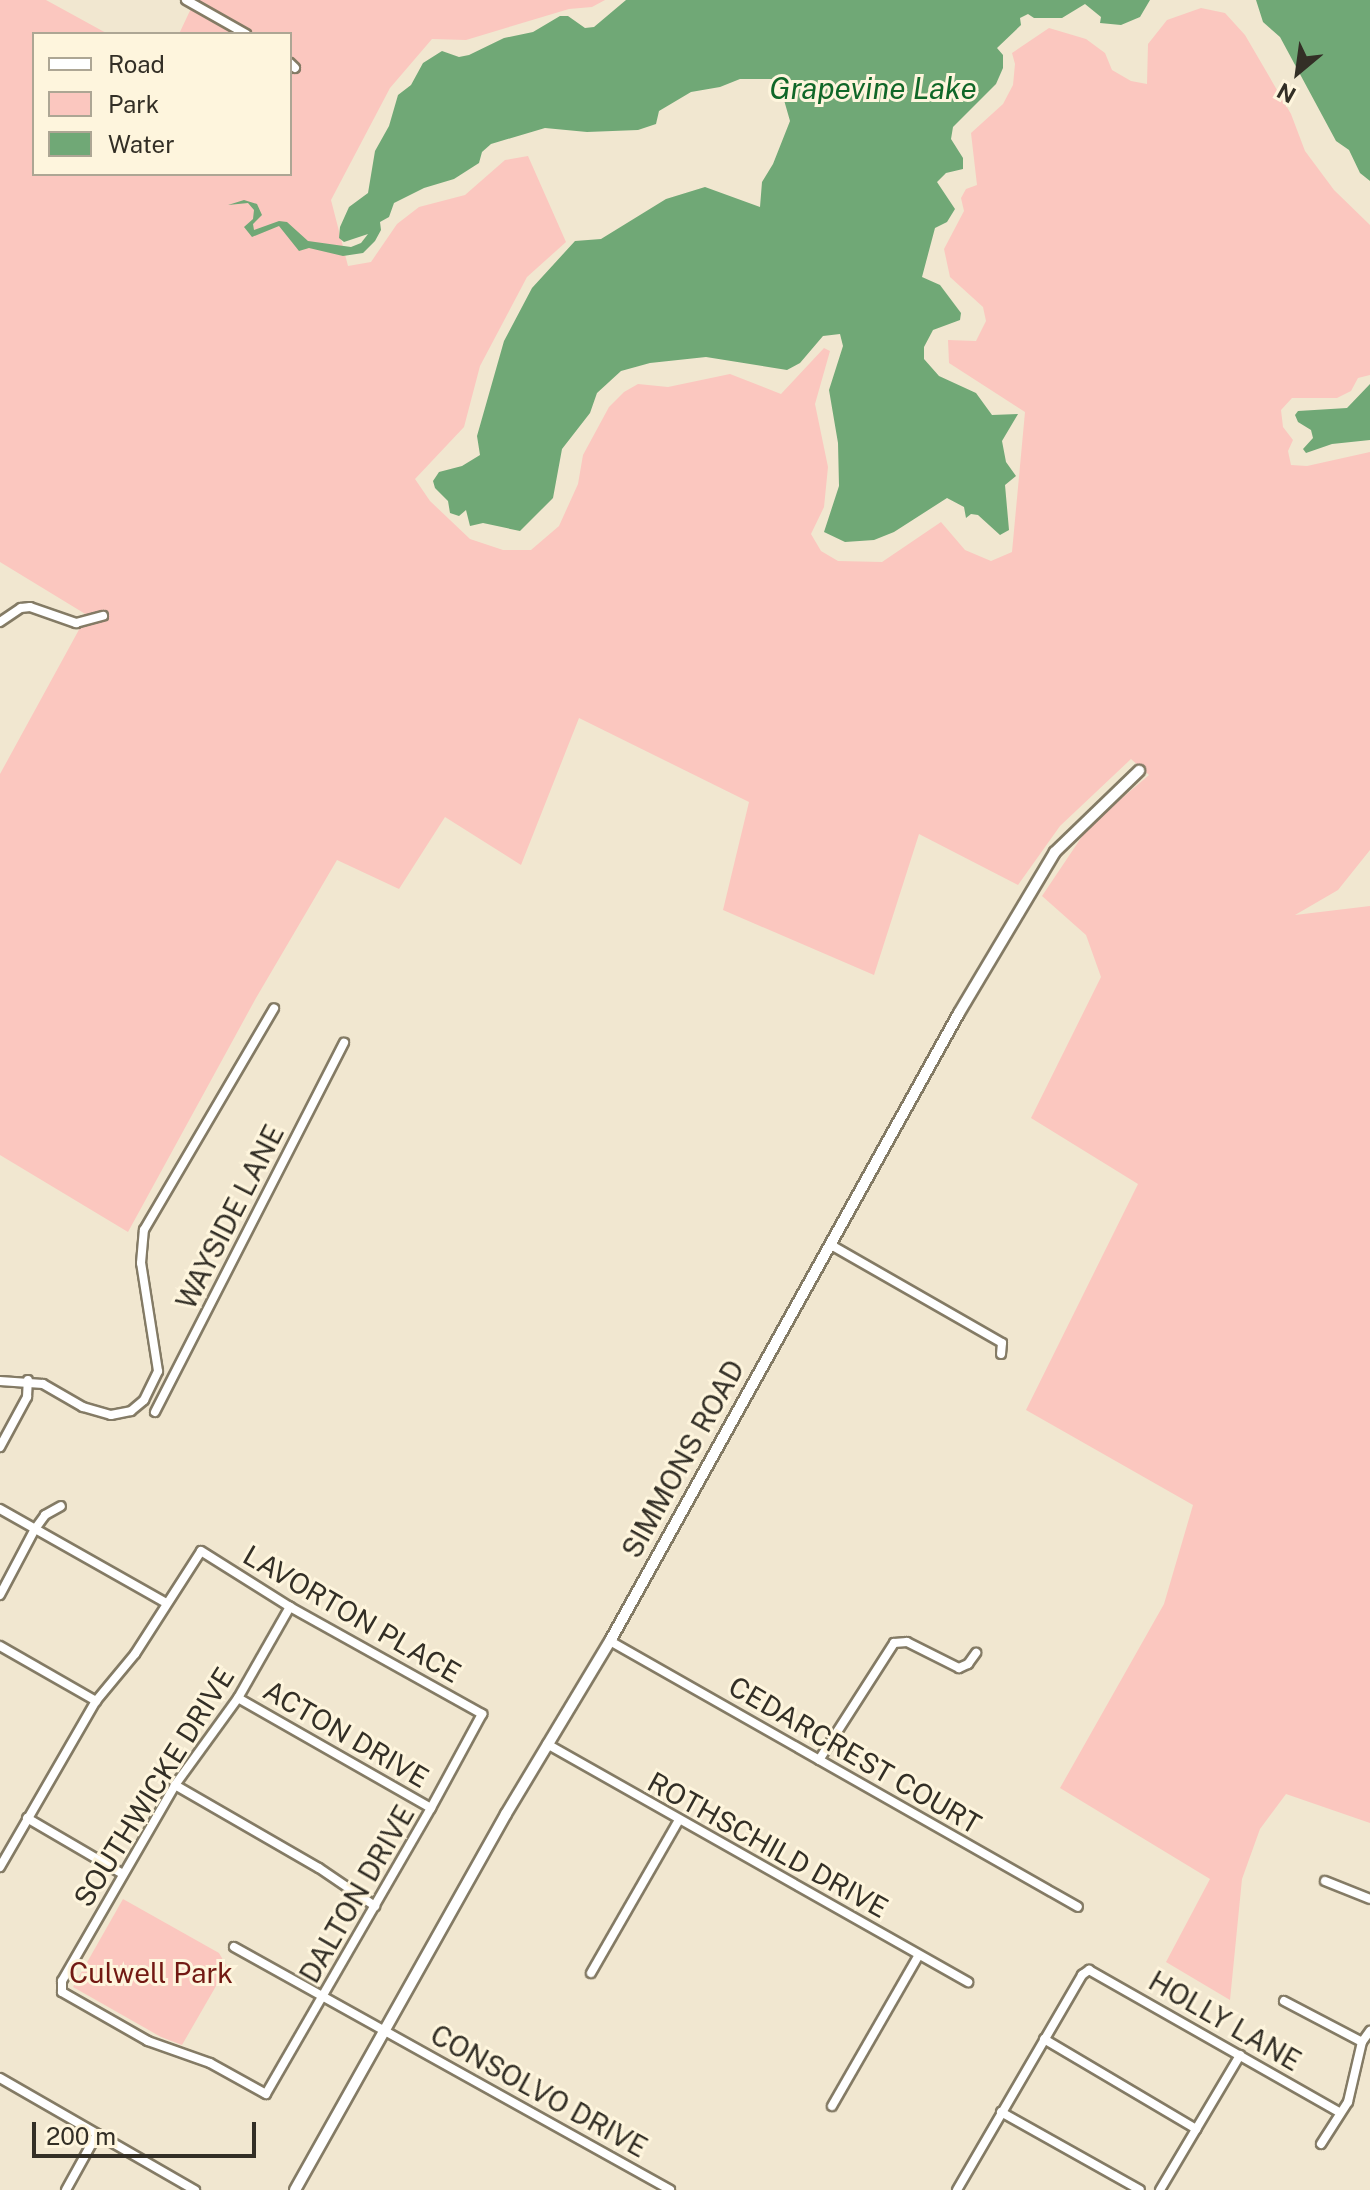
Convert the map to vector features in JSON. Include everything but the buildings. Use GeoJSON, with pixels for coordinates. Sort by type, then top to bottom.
{"type":"FeatureCollection","features":[{"type":"Feature","properties":{"kind":"street"},"geometry":{"type":"LineString","coordinates":[[186,0],[242,32]]}},
{"type":"Feature","properties":{"kind":"street"},"geometry":{"type":"LineString","coordinates":[[0,622],[21,608],[30,607],[76,623],[103,616]]}},
{"type":"Feature","properties":{"kind":"street","name":"SIMMONS ROAD"},"geometry":{"type":"LineString","coordinates":[[295,2190],[547,1744],[610,1641],[719,1438],[831,1245],[946,1036],[1055,852],[1139,771]]}},
{"type":"Feature","properties":{"kind":"street"},"geometry":{"type":"LineString","coordinates":[[0,1381],[28,1380],[43,1384],[97,1413],[111,1415],[131,1411],[144,1400],[158,1371],[141,1263],[144,1230],[274,1008]]}},
{"type":"Feature","properties":{"kind":"street","name":"WAYSIDE LANE"},"geometry":{"type":"LineString","coordinates":[[155,1412],[344,1043]]}},
{"type":"Feature","properties":{"kind":"street"},"geometry":{"type":"LineString","coordinates":[[831,1245],[1002,1343],[1001,1354]]}},
{"type":"Feature","properties":{"kind":"street"},"geometry":{"type":"LineString","coordinates":[[0,1447],[27,1397],[28,1380]]}},
{"type":"Feature","properties":{"kind":"street"},"geometry":{"type":"LineString","coordinates":[[0,1595],[35,1529],[45,1515],[61,1506]]}},
{"type":"Feature","properties":{"kind":"street"},"geometry":{"type":"LineString","coordinates":[[0,1509],[166,1603],[135,1654],[96,1701],[0,1867]]}},
{"type":"Feature","properties":{"kind":"street","name":"LAVORTON PLACE"},"geometry":{"type":"LineString","coordinates":[[166,1603],[201,1551],[290,1607],[482,1714]]}},
{"type":"Feature","properties":{"kind":"street","name":"SOUTHWICKE DRIVE"},"geometry":{"type":"LineString","coordinates":[[266,2094],[196,2056],[148,2041],[62,1992],[64,1975],[175,1785],[238,1698],[290,1607]]}},
{"type":"Feature","properties":{"kind":"street","name":"CEDARCREST COURT"},"geometry":{"type":"LineString","coordinates":[[610,1641],[1078,1907]]}},
{"type":"Feature","properties":{"kind":"street"},"geometry":{"type":"LineString","coordinates":[[819,1760],[894,1643],[907,1642],[959,1668],[968,1664],[976,1653]]}},
{"type":"Feature","properties":{"kind":"street"},"geometry":{"type":"LineString","coordinates":[[0,1646],[96,1701]]}},
{"type":"Feature","properties":{"kind":"street","name":"ACTON DRIVE"},"geometry":{"type":"LineString","coordinates":[[238,1698],[431,1808]]}},
{"type":"Feature","properties":{"kind":"street","name":"DALTON DRIVE"},"geometry":{"type":"LineString","coordinates":[[266,2094],[482,1714]]}},
{"type":"Feature","properties":{"kind":"street","name":"ROTHSCHILD DRIVE"},"geometry":{"type":"LineString","coordinates":[[547,1744],[968,1982]]}},
{"type":"Feature","properties":{"kind":"street"},"geometry":{"type":"LineString","coordinates":[[175,1785],[319,1868],[375,1906]]}},
{"type":"Feature","properties":{"kind":"street"},"geometry":{"type":"LineString","coordinates":[[27,1818],[123,1874]]}},
{"type":"Feature","properties":{"kind":"street"},"geometry":{"type":"LineString","coordinates":[[591,1973],[679,1820]]}},
{"type":"Feature","properties":{"kind":"street"},"geometry":{"type":"LineString","coordinates":[[1325,1881],[1370,1899]]}},
{"type":"Feature","properties":{"kind":"street","name":"CONSOLVO DRIVE"},"geometry":{"type":"LineString","coordinates":[[234,1947],[670,2190]]}},
{"type":"Feature","properties":{"kind":"street"},"geometry":{"type":"LineString","coordinates":[[832,2106],[919,1955]]}},
{"type":"Feature","properties":{"kind":"street","name":"HOLLY LANE"},"geometry":{"type":"LineString","coordinates":[[1044,2039],[1089,1970],[1339,2112]]}},
{"type":"Feature","properties":{"kind":"street"},"geometry":{"type":"LineString","coordinates":[[1284,2001],[1362,2042]]}},
{"type":"Feature","properties":{"kind":"street"},"geometry":{"type":"LineString","coordinates":[[1321,2144],[1353,2088],[1362,2042],[1370,2031]]}},
{"type":"Feature","properties":{"kind":"street"},"geometry":{"type":"LineString","coordinates":[[957,2190],[1044,2039],[1196,2129]]}},
{"type":"Feature","properties":{"kind":"street"},"geometry":{"type":"LineString","coordinates":[[1160,2190],[1240,2055]]}},
{"type":"Feature","properties":{"kind":"street"},"geometry":{"type":"LineString","coordinates":[[0,2078],[195,2190]]}},
{"type":"Feature","properties":{"kind":"street"},"geometry":{"type":"LineString","coordinates":[[1001,2112],[1140,2190]]}},
{"type":"Feature","properties":{"kind":"street"},"geometry":{"type":"LineString","coordinates":[[66,2190],[97,2134]]}},
{"type":"Feature","properties":{"kind":"green space"},"geometry":{"type":"Polygon","coordinates":[[[0,0],[46,0],[104,32],[32,32],[32,176],[292,176],[292,32],[180,32],[195,0],[605,0],[592,7],[569,9],[466,40],[432,39],[390,88],[331,200],[348,266],[371,262],[397,224],[419,207],[465,195],[505,160],[528,156],[566,242],[527,277],[480,366],[464,427],[415,479],[430,501],[470,539],[503,550],[531,550],[559,526],[578,484],[583,455],[609,407],[624,392],[638,384],[668,387],[730,374],[781,394],[824,348],[830,351],[815,404],[828,467],[824,507],[811,534],[821,551],[838,561],[882,562],[941,522],[965,550],[991,561],[1012,552],[1025,412],[949,363],[948,340],[976,341],[986,321],[983,307],[950,277],[944,249],[964,211],[961,198],[966,189],[977,185],[971,133],[1003,104],[1013,85],[1015,64],[1012,53],[1049,28],[1086,39],[1105,53],[1112,70],[1131,81],[1147,84],[1148,44],[1167,20],[1201,8],[1225,13],[1245,35],[1291,114],[1305,151],[1334,190],[1370,225],[1370,375],[1358,378],[1351,391],[1337,398],[1292,398],[1281,410],[1283,427],[1293,440],[1288,451],[1291,465],[1307,466],[1370,452],[1370,850],[1338,890],[1295,915],[1370,906],[1370,1823],[1286,1794],[1260,1829],[1242,1879],[1230,2000],[1166,1962],[1210,1879],[1060,1788],[1164,1604],[1193,1505],[1026,1410],[1138,1184],[1031,1118],[1101,977],[1086,935],[1042,896],[1089,826],[1149,775],[1131,759],[1060,826],[1018,885],[919,834],[874,975],[723,910],[749,802],[579,718],[521,865],[445,817],[399,889],[337,860],[256,998],[128,1232],[0,1155],[0,774],[87,615],[0,562],[0,0]]]}},
{"type":"Feature","properties":{"kind":"green space","name":"Culwell Park"},"geometry":{"type":"Polygon","coordinates":[[[123,1899],[219,1953],[227,1967],[182,2045],[161,2037],[73,1987],[123,1899]]]}},
{"type":"Feature","properties":{"kind":"water","name":"Grapevine Lake"},"geometry":{"type":"Polygon","coordinates":[[[626,0],[1150,0],[1140,17],[1121,25],[1100,23],[1101,17],[1085,4],[1062,18],[1034,18],[1028,14],[1020,18],[1021,25],[997,48],[1003,55],[1003,68],[996,84],[953,127],[951,139],[963,158],[963,169],[946,173],[937,182],[955,209],[947,222],[935,228],[922,277],[940,285],[961,313],[960,320],[933,330],[924,347],[924,359],[939,376],[976,393],[992,415],[1018,414],[1002,441],[1006,462],[1016,476],[1005,485],[1009,530],[1000,535],[978,515],[971,514],[966,518],[964,507],[947,498],[894,532],[874,540],[845,542],[824,532],[839,486],[838,443],[829,390],[843,346],[840,334],[823,336],[800,363],[787,370],[706,357],[650,363],[621,371],[597,393],[590,413],[562,449],[553,498],[520,531],[483,523],[470,526],[466,510],[459,516],[450,513],[448,501],[435,488],[433,481],[439,472],[462,466],[480,455],[477,436],[504,341],[532,288],[575,241],[601,239],[666,199],[705,187],[760,207],[762,182],[773,164],[790,121],[778,79],[740,79],[720,87],[691,92],[659,111],[656,124],[638,130],[587,132],[545,128],[491,144],[482,152],[479,163],[454,179],[424,188],[394,203],[389,217],[380,222],[381,230],[375,241],[363,253],[343,256],[309,248],[299,251],[279,226],[252,237],[244,227],[253,219],[254,210],[248,203],[228,205],[244,200],[257,204],[262,215],[253,224],[254,230],[279,221],[287,222],[308,241],[351,247],[361,243],[368,234],[344,242],[339,238],[340,227],[349,207],[368,193],[375,151],[389,126],[398,95],[411,85],[423,63],[442,51],[459,57],[469,55],[504,38],[533,32],[560,16],[568,16],[585,28],[594,27],[626,0]]]}},
{"type":"Feature","properties":{"kind":"water"},"geometry":{"type":"Polygon","coordinates":[[[1256,0],[1370,0],[1370,181],[1360,173],[1349,150],[1336,141],[1280,37],[1263,22],[1256,0]]]}},
{"type":"Feature","properties":{"kind":"water"},"geometry":{"type":"Polygon","coordinates":[[[1370,384],[1370,440],[1332,444],[1306,453],[1303,449],[1313,438],[1311,430],[1298,422],[1295,415],[1298,411],[1347,408],[1370,384]]]}}]}
